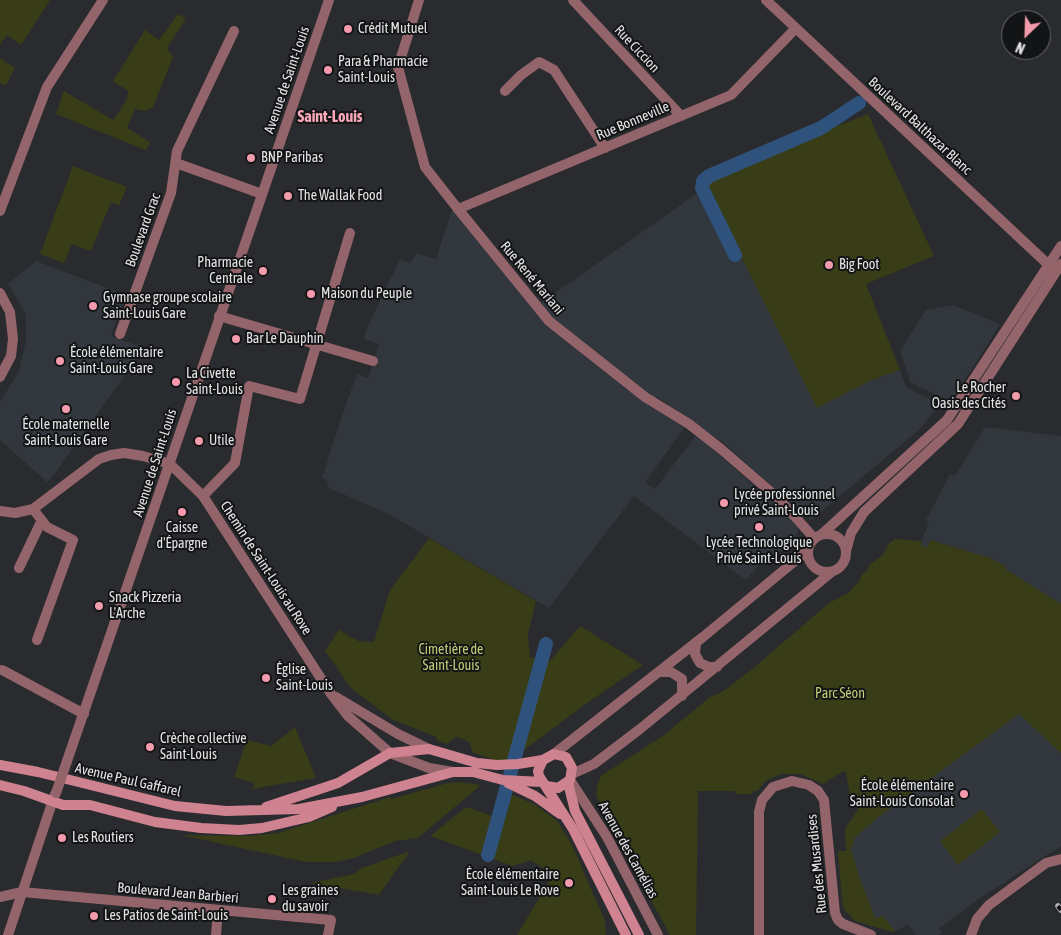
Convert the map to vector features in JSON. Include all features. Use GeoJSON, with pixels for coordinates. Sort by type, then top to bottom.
{"type":"FeatureCollection","features":[{"type":"Feature","properties":{"kind":"main road","name":"Chemin de Saint-Louis au Rove"},"geometry":{"type":"LineString","coordinates":[[429,749],[477,763],[518,764],[543,760],[554,754]]}},
{"type":"Feature","properties":{"kind":"main road","name":"Avenue Paul Gaffarel"},"geometry":{"type":"LineString","coordinates":[[251,812],[338,783],[390,754],[429,749]]}},
{"type":"Feature","properties":{"kind":"main road"},"geometry":{"type":"LineString","coordinates":[[554,754],[560,755],[570,762],[574,810],[639,935]]}},
{"type":"Feature","properties":{"kind":"main road"},"geometry":{"type":"LineString","coordinates":[[543,760],[538,771],[544,784]]}},
{"type":"Feature","properties":{"kind":"main road","name":"Avenue Paul Gaffarel"},"geometry":{"type":"LineString","coordinates":[[0,765],[38,772],[176,806],[251,812],[299,809],[362,797],[453,772]]}},
{"type":"Feature","properties":{"kind":"main road","name":"Chemin de Saint-Louis au Rove"},"geometry":{"type":"LineString","coordinates":[[453,772],[473,772],[503,780],[544,784],[558,788],[570,779]]}},
{"type":"Feature","properties":{"kind":"main road","name":"Chemin de Saint-Louis au Rove"},"geometry":{"type":"LineString","coordinates":[[503,780],[536,796],[553,808],[573,829]]}},
{"type":"Feature","properties":{"kind":"main road","name":"Chemin de Saint-Louis au Rove"},"geometry":{"type":"LineString","coordinates":[[544,784],[573,829],[626,935]]}},
{"type":"Feature","properties":{"kind":"main road"},"geometry":{"type":"LineString","coordinates":[[0,785],[54,797],[63,805],[90,805],[155,822],[201,828],[239,830],[294,821],[362,797]]}},
{"type":"Feature","properties":{"kind":"street"},"geometry":{"type":"LineString","coordinates":[[0,211],[47,87],[103,0]]}},
{"type":"Feature","properties":{"kind":"street","name":"Avenue de Saint-Louis"},"geometry":{"type":"LineString","coordinates":[[8,935],[170,464],[218,316],[329,0]]}},
{"type":"Feature","properties":{"kind":"street","name":"Rue René Mariani"},"geometry":{"type":"LineString","coordinates":[[419,0],[398,67],[425,167],[549,321],[645,397],[689,424],[722,449],[817,537]]}},
{"type":"Feature","properties":{"kind":"street","name":"Rue Ciccion"},"geometry":{"type":"LineString","coordinates":[[573,0],[681,116]]}},
{"type":"Feature","properties":{"kind":"street","name":"Boulevard Balthazar Blanc"},"geometry":{"type":"LineString","coordinates":[[766,0],[1055,267]]}},
{"type":"Feature","properties":{"kind":"street","name":"Rue Bonneville"},"geometry":{"type":"LineString","coordinates":[[458,209],[731,95],[796,28]]}},
{"type":"Feature","properties":{"kind":"street","name":"Boulevard Grac"},"geometry":{"type":"LineString","coordinates":[[120,334],[172,193],[178,151],[234,32]]}},
{"type":"Feature","properties":{"kind":"street"},"geometry":{"type":"LineString","coordinates":[[506,91],[521,75],[539,62],[554,70],[605,148]]}},
{"type":"Feature","properties":{"kind":"street"},"geometry":{"type":"LineString","coordinates":[[176,162],[262,194]]}},
{"type":"Feature","properties":{"kind":"street"},"geometry":{"type":"LineString","coordinates":[[203,496],[235,463],[249,386],[300,399],[350,233]]}},
{"type":"Feature","properties":{"kind":"street"},"geometry":{"type":"LineString","coordinates":[[570,779],[594,764],[682,696],[842,565],[851,533],[864,512],[958,424],[1055,267],[1061,246]]}},
{"type":"Feature","properties":{"kind":"street"},"geometry":{"type":"LineString","coordinates":[[554,754],[660,672],[807,551],[817,537],[947,420],[1055,267]]}},
{"type":"Feature","properties":{"kind":"street"},"geometry":{"type":"LineString","coordinates":[[0,293],[10,312],[13,339],[11,356],[0,377]]}},
{"type":"Feature","properties":{"kind":"street"},"geometry":{"type":"LineString","coordinates":[[218,316],[373,361]]}},
{"type":"Feature","properties":{"kind":"street"},"geometry":{"type":"LineString","coordinates":[[0,510],[15,513],[33,510],[99,459],[124,453],[170,464]]}},
{"type":"Feature","properties":{"kind":"street","name":"Chemin de Saint-Louis au Rove"},"geometry":{"type":"LineString","coordinates":[[170,464],[203,496],[331,694],[348,716],[390,754],[428,768],[453,772]]}},
{"type":"Feature","properties":{"kind":"street"},"geometry":{"type":"LineString","coordinates":[[33,510],[41,522],[73,540],[37,640]]}},
{"type":"Feature","properties":{"kind":"street"},"geometry":{"type":"LineString","coordinates":[[19,568],[41,522]]}},
{"type":"Feature","properties":{"kind":"street"},"geometry":{"type":"LineString","coordinates":[[817,537],[826,534],[837,537],[842,541],[846,551]]}},
{"type":"Feature","properties":{"kind":"street"},"geometry":{"type":"LineString","coordinates":[[807,551],[808,558],[815,568],[827,572],[833,571]]}},
{"type":"Feature","properties":{"kind":"street"},"geometry":{"type":"LineString","coordinates":[[696,642],[695,654],[700,662],[709,667],[717,667]]}},
{"type":"Feature","properties":{"kind":"street"},"geometry":{"type":"LineString","coordinates":[[2,670],[84,714]]}},
{"type":"Feature","properties":{"kind":"street"},"geometry":{"type":"LineString","coordinates":[[660,672],[671,672],[682,679],[682,696]]}},
{"type":"Feature","properties":{"kind":"street","name":"Chemin de Saint-Louis au Rove"},"geometry":{"type":"LineString","coordinates":[[331,694],[398,734],[429,749]]}},
{"type":"Feature","properties":{"kind":"street","name":"Avenue des Camélias"},"geometry":{"type":"LineString","coordinates":[[570,779],[607,837],[658,935]]}},
{"type":"Feature","properties":{"kind":"street","name":"Rue des Musardises"},"geometry":{"type":"LineString","coordinates":[[759,935],[760,812],[762,800],[773,787],[792,781],[809,785],[818,791],[824,800],[835,913],[838,920],[842,924],[871,935]]}},
{"type":"Feature","properties":{"kind":"street"},"geometry":{"type":"LineString","coordinates":[[971,935],[977,919],[989,905],[1046,863],[1061,859]]}},
{"type":"Feature","properties":{"kind":"street","name":"Boulevard Jean Barbieri"},"geometry":{"type":"LineString","coordinates":[[0,897],[22,892],[331,920],[328,935]]}},
{"type":"Feature","properties":{"kind":"street"},"geometry":{"type":"LineString","coordinates":[[216,935],[218,910]]}},
{"type":"Feature","properties":{"kind":"shaded area"},"geometry":{"type":"Polygon","coordinates":[[[706,187],[817,407],[872,380],[900,370],[906,387],[940,405],[919,430],[811,520],[721,441],[657,397],[654,401],[538,305],[706,187]]]}},
{"type":"Feature","properties":{"kind":"shaded area"},"geometry":{"type":"Polygon","coordinates":[[[453,207],[544,321],[624,388],[686,426],[645,482],[655,489],[696,435],[791,518],[798,528],[797,535],[765,565],[759,565],[746,580],[634,496],[549,608],[389,514],[329,488],[326,479],[322,478],[344,410],[357,374],[368,378],[379,344],[364,339],[366,330],[400,259],[410,263],[417,253],[436,259],[453,207]]]}},
{"type":"Feature","properties":{"kind":"shaded area","name":"École élémentaire Saint-Louis Gare"},"geometry":{"type":"Polygon","coordinates":[[[36,261],[126,295],[111,336],[144,348],[54,475],[47,482],[0,440],[0,402],[19,371],[26,340],[26,315],[8,284],[36,261]]]}},
{"type":"Feature","properties":{"kind":"shaded area"},"geometry":{"type":"Polygon","coordinates":[[[953,305],[1000,324],[951,402],[910,382],[900,351],[926,310],[953,305]]]}},
{"type":"Feature","properties":{"kind":"shaded area"},"geometry":{"type":"Polygon","coordinates":[[[985,427],[1061,436],[1061,604],[1007,570],[1004,565],[990,558],[931,540],[928,548],[920,545],[929,522],[926,520],[950,474],[955,476],[985,427]]]}},
{"type":"Feature","properties":{"kind":"shaded area","name":"École élémentaire Saint-Louis Consolat"},"geometry":{"type":"Polygon","coordinates":[[[955,664],[1024,717],[1061,753],[1061,846],[980,898],[939,928],[942,932],[938,935],[916,935],[908,925],[892,932],[855,921],[843,908],[838,851],[846,851],[845,829],[955,664]]]}},
{"type":"Feature","properties":{"kind":"green space"},"geometry":{"type":"Polygon","coordinates":[[[0,0],[50,0],[21,45],[7,35],[0,45],[0,0]]]}},
{"type":"Feature","properties":{"kind":"green space"},"geometry":{"type":"Polygon","coordinates":[[[178,14],[186,18],[167,48],[173,57],[153,107],[145,111],[135,109],[127,128],[150,142],[146,150],[56,114],[64,91],[113,120],[127,99],[128,91],[113,81],[145,30],[159,40],[178,14]]]}},
{"type":"Feature","properties":{"kind":"green space"},"geometry":{"type":"Polygon","coordinates":[[[0,58],[15,68],[6,85],[0,83],[0,58]]]}},
{"type":"Feature","properties":{"kind":"green space","name":"Big Foot"},"geometry":{"type":"Polygon","coordinates":[[[868,114],[934,256],[866,284],[900,370],[872,380],[817,408],[704,183],[760,156],[868,114]]]}},
{"type":"Feature","properties":{"kind":"green space"},"geometry":{"type":"Polygon","coordinates":[[[73,166],[127,187],[119,205],[111,202],[91,251],[72,244],[64,263],[40,254],[73,166]]]}},
{"type":"Feature","properties":{"kind":"green space","name":"Cimetière de Saint-Louis"},"geometry":{"type":"Polygon","coordinates":[[[429,538],[536,601],[528,634],[530,657],[549,662],[580,626],[643,665],[587,703],[519,754],[506,761],[494,760],[472,752],[470,743],[461,738],[455,737],[447,744],[436,740],[437,737],[393,720],[351,688],[325,651],[339,630],[358,641],[374,642],[390,590],[429,538]]]}},
{"type":"Feature","properties":{"kind":"green space","name":"Parc Séon"},"geometry":{"type":"Polygon","coordinates":[[[896,539],[922,541],[921,545],[928,548],[930,540],[990,558],[1004,565],[1007,570],[1061,604],[1061,753],[1019,714],[877,818],[855,838],[851,849],[861,882],[876,919],[882,915],[895,931],[892,932],[855,921],[843,908],[838,851],[846,851],[845,829],[862,804],[850,796],[846,772],[843,771],[823,784],[800,774],[780,774],[766,781],[757,791],[752,791],[752,794],[735,794],[735,791],[698,791],[696,935],[670,935],[596,795],[598,782],[602,775],[663,736],[710,697],[722,692],[750,671],[829,603],[848,593],[861,579],[860,577],[868,567],[883,554],[890,542],[896,539]]]}},
{"type":"Feature","properties":{"kind":"green space"},"geometry":{"type":"Polygon","coordinates":[[[295,727],[316,778],[252,789],[254,783],[234,777],[247,740],[271,746],[295,727]]]}},
{"type":"Feature","properties":{"kind":"green space"},"geometry":{"type":"Polygon","coordinates":[[[459,782],[481,785],[418,838],[395,841],[354,858],[336,862],[306,862],[180,835],[248,836],[278,833],[390,797],[391,799],[448,783],[459,782]]]}},
{"type":"Feature","properties":{"kind":"green space"},"geometry":{"type":"Polygon","coordinates":[[[508,793],[534,804],[557,821],[572,845],[605,921],[606,935],[517,935],[553,875],[531,860],[513,866],[430,836],[466,807],[501,819],[508,793]]]}},
{"type":"Feature","properties":{"kind":"green space"},"geometry":{"type":"Polygon","coordinates":[[[982,809],[1000,832],[958,865],[940,841],[982,809]]]}},
{"type":"Feature","properties":{"kind":"green space"},"geometry":{"type":"Polygon","coordinates":[[[410,851],[379,895],[310,883],[354,874],[362,868],[410,851]]]}},
{"type":"Feature","properties":{"kind":"waterway"},"geometry":{"type":"LineString","coordinates":[[735,255],[702,188],[703,181],[709,176],[821,128],[859,103]]}},
{"type":"Feature","properties":{"kind":"waterway"},"geometry":{"type":"LineString","coordinates":[[488,855],[546,644]]}},
{"type":"Feature","properties":{"kind":"railway"},"geometry":{"type":"LineString","coordinates":[[1058,906],[1061,910]]}},
{"type":"Feature","properties":{"kind":"place","name":"Crédit Mutuel"},"geometry":{"type":"Point","coordinates":[348,29]}},
{"type":"Feature","properties":{"kind":"place","name":"Para & Pharmacie Saint-Louis"},"geometry":{"type":"Point","coordinates":[328,70]}},
{"type":"Feature","properties":{"kind":"place","name":"BNP Paribas"},"geometry":{"type":"Point","coordinates":[251,158]}},
{"type":"Feature","properties":{"kind":"place","name":"The Wallak Food"},"geometry":{"type":"Point","coordinates":[288,196]}},
{"type":"Feature","properties":{"kind":"place","name":"Big Foot"},"geometry":{"type":"Point","coordinates":[829,265]}},
{"type":"Feature","properties":{"kind":"place","name":"Pharmacie Centrale"},"geometry":{"type":"Point","coordinates":[263,271]}},
{"type":"Feature","properties":{"kind":"place","name":"Maison du Peuple"},"geometry":{"type":"Point","coordinates":[311,294]}},
{"type":"Feature","properties":{"kind":"place","name":"Gymnase groupe scolaire Saint-Louis Gare"},"geometry":{"type":"Point","coordinates":[93,306]}},
{"type":"Feature","properties":{"kind":"place","name":"Bar Le Dauphin"},"geometry":{"type":"Point","coordinates":[236,339]}},
{"type":"Feature","properties":{"kind":"place","name":"École élémentaire Saint-Louis Gare"},"geometry":{"type":"Point","coordinates":[60,361]}},
{"type":"Feature","properties":{"kind":"place","name":"La Civette Saint-Louis"},"geometry":{"type":"Point","coordinates":[176,382]}},
{"type":"Feature","properties":{"kind":"place","name":"Le Rocher Oasis des Cités"},"geometry":{"type":"Point","coordinates":[1016,396]}},
{"type":"Feature","properties":{"kind":"place","name":"École maternelle Saint-Louis Gare"},"geometry":{"type":"Point","coordinates":[66,409]}},
{"type":"Feature","properties":{"kind":"place","name":"Utile"},"geometry":{"type":"Point","coordinates":[199,441]}},
{"type":"Feature","properties":{"kind":"place","name":"Lycée professionnel privé Saint-Louis"},"geometry":{"type":"Point","coordinates":[724,503]}},
{"type":"Feature","properties":{"kind":"place","name":"Caisse d'Épargne"},"geometry":{"type":"Point","coordinates":[182,512]}},
{"type":"Feature","properties":{"kind":"place","name":"Lycée Technologique Privé Saint-Louis"},"geometry":{"type":"Point","coordinates":[759,527]}},
{"type":"Feature","properties":{"kind":"place","name":"Snack Pizzeria L'Arche"},"geometry":{"type":"Point","coordinates":[99,606]}},
{"type":"Feature","properties":{"kind":"place","name":"Église Saint-Louis"},"geometry":{"type":"Point","coordinates":[266,678]}},
{"type":"Feature","properties":{"kind":"place","name":"Crèche collective Saint-Louis"},"geometry":{"type":"Point","coordinates":[150,747]}},
{"type":"Feature","properties":{"kind":"place","name":"École élémentaire Saint-Louis Consolat"},"geometry":{"type":"Point","coordinates":[964,794]}},
{"type":"Feature","properties":{"kind":"place","name":"Les Routiers"},"geometry":{"type":"Point","coordinates":[62,838]}},
{"type":"Feature","properties":{"kind":"place","name":"École élémentaire Saint-Louis Le Rove"},"geometry":{"type":"Point","coordinates":[569,883]}},
{"type":"Feature","properties":{"kind":"place","name":"Les graines du savoir"},"geometry":{"type":"Point","coordinates":[272,899]}},
{"type":"Feature","properties":{"kind":"place","name":"Les Patios de Saint-Louis"},"geometry":{"type":"Point","coordinates":[94,916]}},
{"type":"Feature","properties":{"kind":"district","name":"Saint-Louis"},"geometry":{"type":"Point","coordinates":[330,117]}}]}
